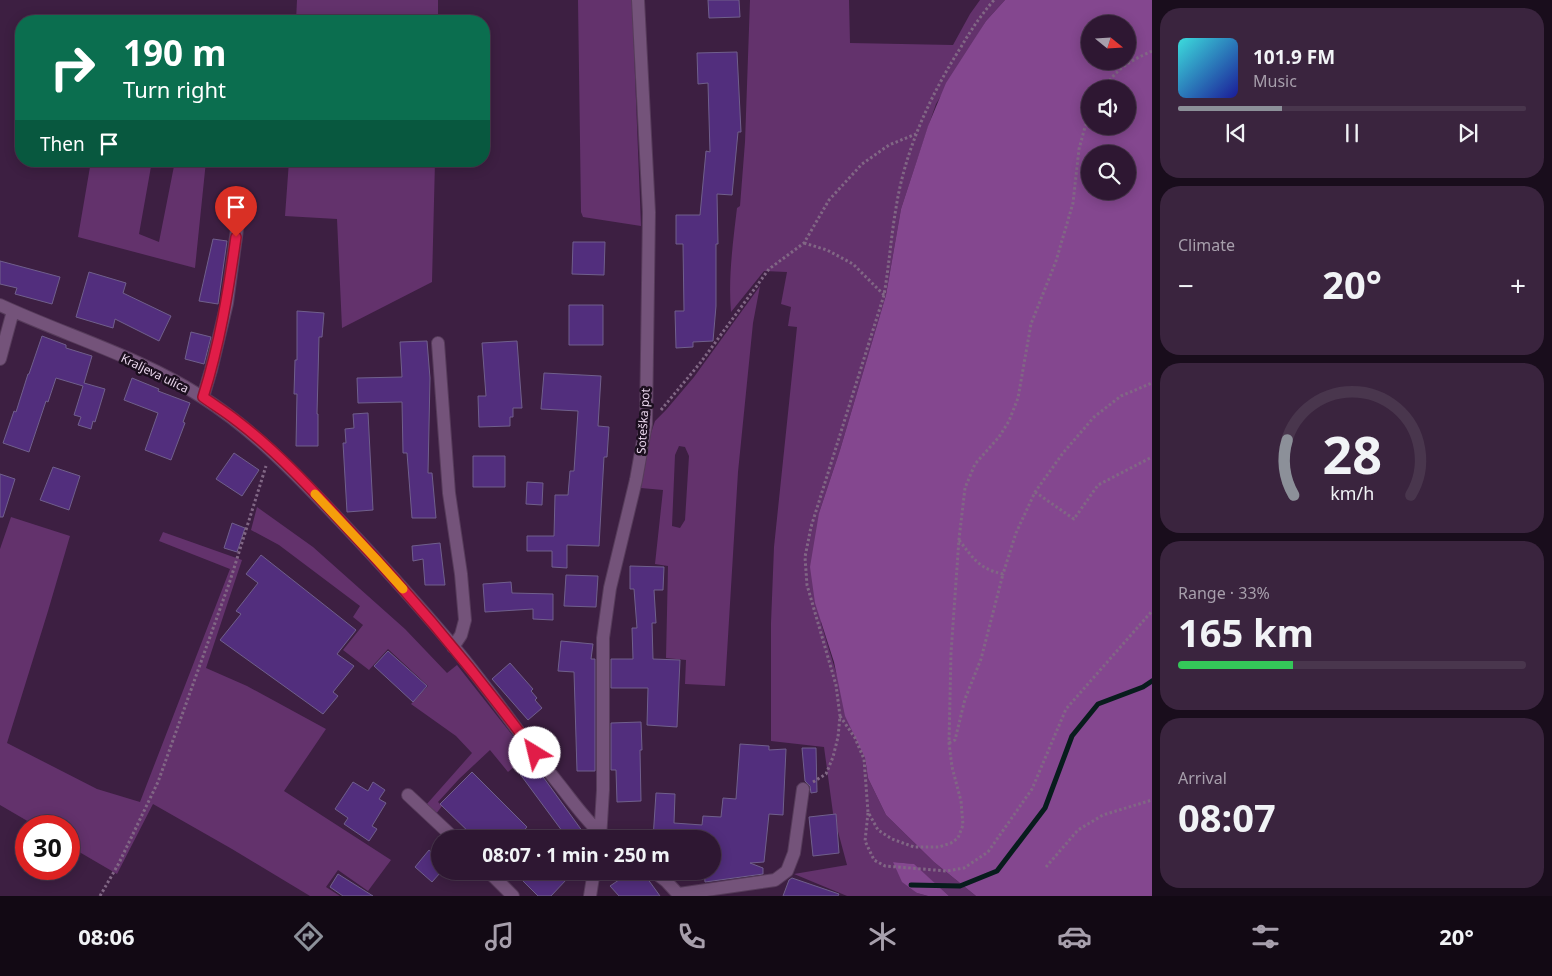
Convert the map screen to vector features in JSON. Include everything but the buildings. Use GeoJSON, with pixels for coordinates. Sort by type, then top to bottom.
{"type":"FeatureCollection","features":[{"type":"Feature","properties":{"kind":"street","name":"Soteška pot"},"geometry":{"type":"LineString","coordinates":[[603,830],[603,638],[610,588],[636,480],[646,424],[649,212],[638,0]]}},
{"type":"Feature","properties":{"kind":"street"},"geometry":{"type":"LineString","coordinates":[[203,397],[227,303],[238,222]]}},
{"type":"Feature","properties":{"kind":"street","name":"Kraljeva ulica"},"geometry":{"type":"LineString","coordinates":[[0,305],[150,369],[203,397],[238,421],[271,450],[376,559],[453,647],[597,830]]}},
{"type":"Feature","properties":{"kind":"street"},"geometry":{"type":"LineString","coordinates":[[0,359],[13,311]]}},
{"type":"Feature","properties":{"kind":"street"},"geometry":{"type":"LineString","coordinates":[[438,343],[449,493],[461,574],[465,620],[462,635],[453,647]]}},
{"type":"Feature","properties":{"kind":"street"},"geometry":{"type":"LineString","coordinates":[[665,880],[680,895],[776,880],[787,871],[794,853],[803,789]]}},
{"type":"Feature","properties":{"kind":"street"},"geometry":{"type":"LineString","coordinates":[[408,795],[445,830]]}},
{"type":"Feature","properties":{"kind":"street"},"geometry":{"type":"LineString","coordinates":[[497,880],[513,896]]}},
{"type":"Feature","properties":{"kind":"street"},"geometry":{"type":"LineString","coordinates":[[590,896],[593,880]]}},
{"type":"Feature","properties":{"kind":"path"},"geometry":{"type":"LineString","coordinates":[[803,789],[826,774],[833,757],[840,716],[836,685],[807,585],[805,556],[811,527],[884,295],[896,208],[905,167],[916,134],[924,114],[949,67],[982,14],[994,0]]}},
{"type":"Feature","properties":{"kind":"path"},"geometry":{"type":"LineString","coordinates":[[1109,80],[1129,62],[1152,51]]}},
{"type":"Feature","properties":{"kind":"path"},"geometry":{"type":"LineString","coordinates":[[646,424],[667,404],[701,362],[769,269],[804,244],[829,200],[862,164],[889,145],[916,134]]}},
{"type":"Feature","properties":{"kind":"path"},"geometry":{"type":"LineString","coordinates":[[868,812],[878,830],[892,839],[914,847],[939,847],[951,843],[958,838],[963,825],[961,801],[952,767],[949,743],[951,653],[958,539],[966,488],[975,464],[999,437],[1009,421],[1018,398],[1031,324],[1056,261],[1073,203],[1079,149],[1083,135]]}},
{"type":"Feature","properties":{"kind":"path"},"geometry":{"type":"LineString","coordinates":[[804,244],[827,250],[853,264],[884,295]]}},
{"type":"Feature","properties":{"kind":"path"},"geometry":{"type":"LineString","coordinates":[[949,743],[955,740],[965,699],[981,659],[1016,532],[1035,492],[1063,452],[1094,418],[1121,396],[1152,383]]}},
{"type":"Feature","properties":{"kind":"path"},"geometry":{"type":"LineString","coordinates":[[100,896],[119,863],[158,782],[230,581],[271,450]]}},
{"type":"Feature","properties":{"kind":"path"},"geometry":{"type":"LineString","coordinates":[[1035,492],[1074,519],[1098,484],[1152,457]]}},
{"type":"Feature","properties":{"kind":"path"},"geometry":{"type":"LineString","coordinates":[[958,539],[975,561],[990,571],[1003,574]]}},
{"type":"Feature","properties":{"kind":"path"},"geometry":{"type":"LineString","coordinates":[[840,716],[855,738],[864,759],[868,812],[865,841],[874,860],[885,866],[947,871],[964,868],[988,852],[1032,789],[1066,708],[1152,611]]}},
{"type":"Feature","properties":{"kind":"path"},"geometry":{"type":"LineString","coordinates":[[1046,867],[1078,830],[1103,815],[1152,800]]}},
{"type":"Feature","properties":{"kind":"shaded area"},"geometry":{"type":"Polygon","coordinates":[[[297,0],[438,0],[438,15],[296,15],[297,0]]]}},
{"type":"Feature","properties":{"kind":"shaded area"},"geometry":{"type":"Polygon","coordinates":[[[578,0],[632,0],[641,226],[583,217],[581,212],[578,0]]]}},
{"type":"Feature","properties":{"kind":"shaded area"},"geometry":{"type":"Polygon","coordinates":[[[750,0],[849,0],[850,43],[953,45],[980,0],[1005,0],[986,21],[936,104],[901,209],[886,295],[840,450],[819,513],[821,623],[856,738],[865,758],[868,778],[886,815],[934,862],[976,896],[949,896],[913,864],[893,862],[917,893],[928,896],[847,896],[794,874],[847,865],[833,813],[824,747],[771,741],[771,623],[774,547],[797,327],[788,326],[791,307],[781,304],[787,272],[764,271],[731,312],[731,260],[737,208],[740,206],[745,142],[750,0]]]}},
{"type":"Feature","properties":{"kind":"shaded area"},"geometry":{"type":"Polygon","coordinates":[[[1005,0],[1152,0],[1152,896],[976,896],[934,862],[886,815],[868,778],[865,758],[845,716],[834,662],[815,603],[810,567],[819,513],[840,450],[886,295],[901,209],[928,126],[946,83],[986,21],[1005,0]]]}},
{"type":"Feature","properties":{"kind":"shaded area"},"geometry":{"type":"Polygon","coordinates":[[[90,167],[151,167],[139,234],[159,242],[174,167],[205,167],[195,268],[78,237],[90,167]]]}},
{"type":"Feature","properties":{"kind":"shaded area"},"geometry":{"type":"Polygon","coordinates":[[[289,167],[435,167],[432,282],[342,328],[337,219],[285,216],[289,167]]]}},
{"type":"Feature","properties":{"kind":"shaded area"},"geometry":{"type":"Polygon","coordinates":[[[760,286],[753,323],[738,472],[725,686],[685,684],[686,660],[666,658],[668,566],[655,564],[663,490],[641,488],[655,421],[694,377],[760,286]],[[679,446],[675,455],[672,526],[680,528],[685,520],[689,456],[685,447],[679,446]]]}},
{"type":"Feature","properties":{"kind":"shaded area"},"geometry":{"type":"Polygon","coordinates":[[[257,507],[313,547],[405,629],[447,673],[457,665],[529,754],[508,772],[490,750],[438,802],[442,806],[436,814],[426,805],[472,753],[456,736],[411,704],[428,686],[388,649],[369,670],[343,650],[363,625],[353,617],[360,606],[279,545],[251,530],[257,507]]]}},
{"type":"Feature","properties":{"kind":"shaded area"},"geometry":{"type":"Polygon","coordinates":[[[11,517],[70,536],[7,743],[97,789],[140,802],[230,569],[159,541],[163,532],[242,560],[206,668],[247,686],[326,729],[284,791],[391,860],[368,891],[338,870],[326,887],[340,896],[310,896],[153,804],[117,874],[80,852],[80,815],[17,815],[0,805],[0,549],[11,517]]]}},
{"type":"Feature","properties":{"kind":"shaded area"},"geometry":{"type":"Polygon","coordinates":[[[893,862],[914,864],[949,896],[928,896],[917,893],[902,882],[893,862]]]}},
{"type":"Feature","properties":{"kind":"waterway"},"geometry":{"type":"LineString","coordinates":[[911,885],[960,886],[997,871],[1045,808],[1072,736],[1098,704],[1143,687],[1152,681]]}},
{"type":"Feature","properties":{"kind":"slow traffic"},"geometry":{"type":"LineString","coordinates":[[315,494],[403,589]]}},
{"type":"Feature","properties":{"kind":"route"},"geometry":{"type":"LineString","coordinates":[[236,237],[227,303],[203,397],[238,421],[271,450],[376,559],[495,698],[535,753]]}}]}
